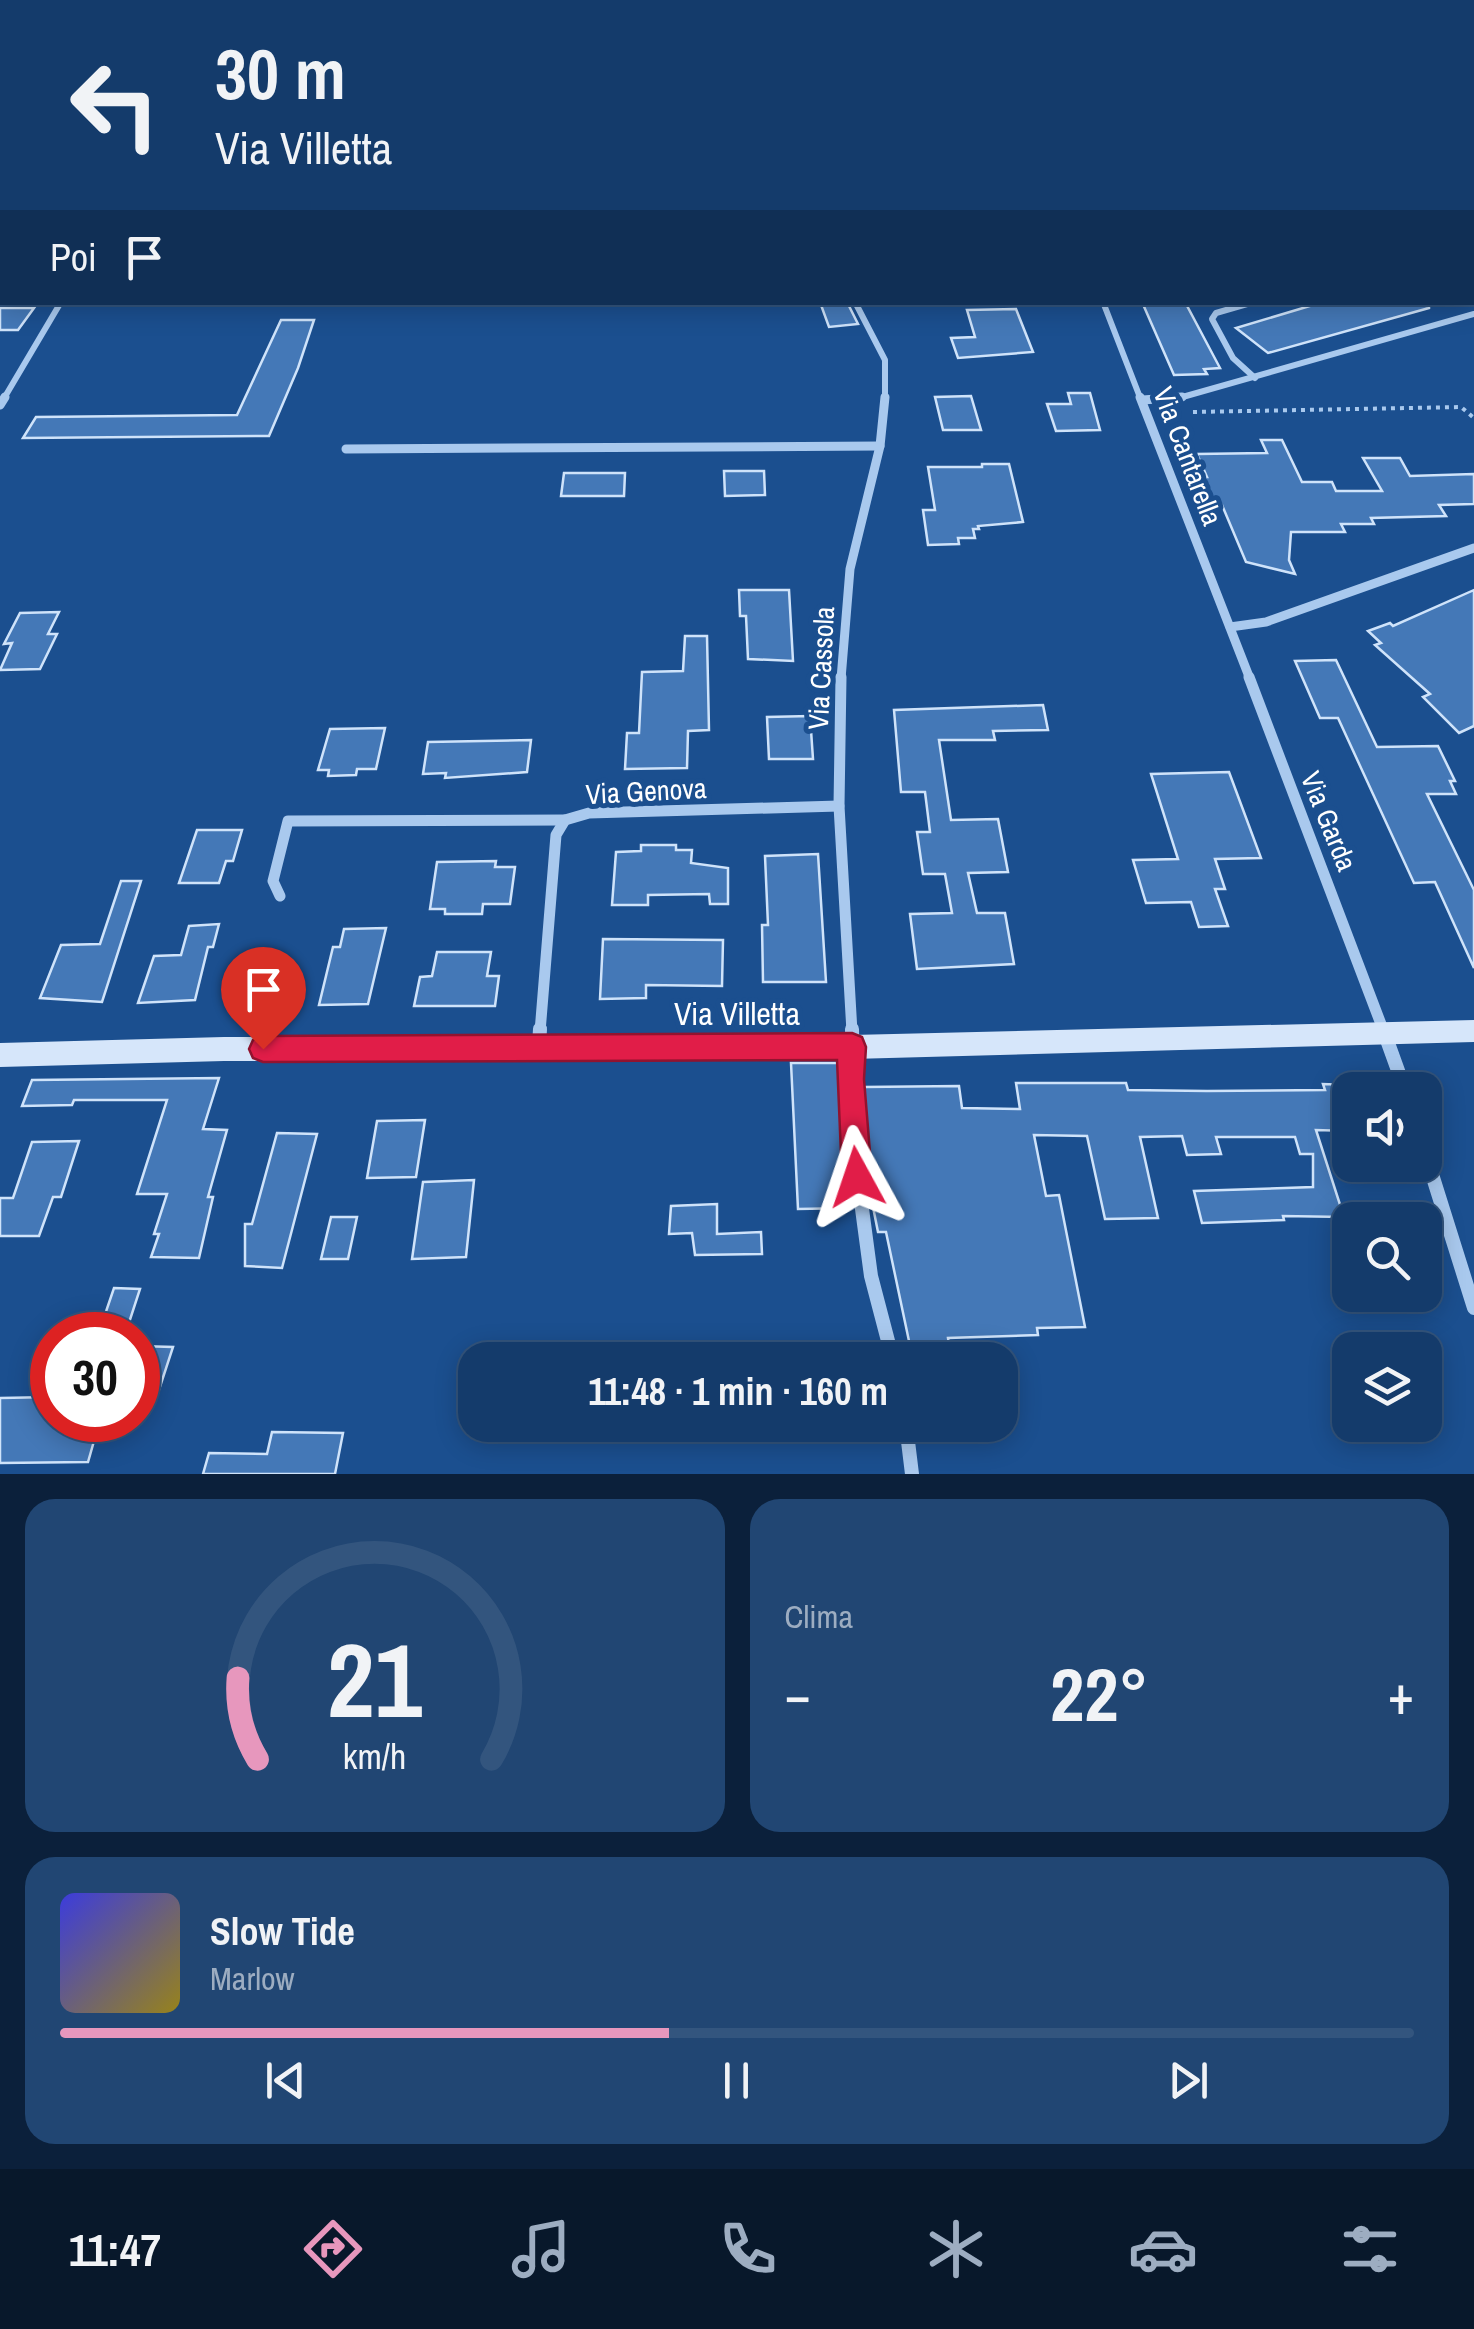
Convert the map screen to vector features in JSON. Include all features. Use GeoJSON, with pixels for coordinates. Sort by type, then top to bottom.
{"type":"FeatureCollection","features":[{"type":"Feature","properties":{"kind":"street"},"geometry":{"type":"LineString","coordinates":[[0,405],[58,305]]}},
{"type":"Feature","properties":{"kind":"street","name":"Via Cassola"},"geometry":{"type":"LineString","coordinates":[[857,305],[885,360],[880,446],[850,569],[841,665],[839,806],[854,1150],[871,1276],[888,1342]]}},
{"type":"Feature","properties":{"kind":"street","name":"Via Cantarella"},"geometry":{"type":"LineString","coordinates":[[1105,305],[1230,627]]}},
{"type":"Feature","properties":{"kind":"street"},"geometry":{"type":"LineString","coordinates":[[1244,305],[1216,314],[1212,319],[1233,358],[1255,378]]}},
{"type":"Feature","properties":{"kind":"street"},"geometry":{"type":"LineString","coordinates":[[1142,400],[1179,398],[1474,314]]}},
{"type":"Feature","properties":{"kind":"street"},"geometry":{"type":"LineString","coordinates":[[346,449],[880,446]]}},
{"type":"Feature","properties":{"kind":"street"},"geometry":{"type":"LineString","coordinates":[[1230,627],[1266,622],[1474,548]]}},
{"type":"Feature","properties":{"kind":"street","name":"Via Garda"},"geometry":{"type":"LineString","coordinates":[[1230,627],[1399,1072]]}},
{"type":"Feature","properties":{"kind":"street","name":"Via Genova"},"geometry":{"type":"LineString","coordinates":[[539,1046],[556,835],[565,820],[589,813],[839,806]]}},
{"type":"Feature","properties":{"kind":"street"},"geometry":{"type":"LineString","coordinates":[[280,896],[273,881],[288,822],[565,820]]}},
{"type":"Feature","properties":{"kind":"street","name":"Via Villetta"},"geometry":{"type":"LineString","coordinates":[[0,1054],[539,1046],[852,1047],[1474,1031]]}},
{"type":"Feature","properties":{"kind":"street"},"geometry":{"type":"LineString","coordinates":[[1434,1182],[1474,1308]]}},
{"type":"Feature","properties":{"kind":"street"},"geometry":{"type":"LineString","coordinates":[[908,1442],[912,1474]]}},
{"type":"Feature","properties":{"kind":"path"},"geometry":{"type":"LineString","coordinates":[[1142,400],[1176,412],[1461,407],[1474,418]]}},
{"type":"Feature","properties":{"kind":"building"},"geometry":{"type":"Polygon","coordinates":[[[821,305],[848,305],[858,324],[829,327],[821,305]]]}},
{"type":"Feature","properties":{"kind":"building"},"geometry":{"type":"Polygon","coordinates":[[[1143,305],[1187,305],[1220,368],[1204,369],[1207,374],[1174,375],[1143,305]]]}},
{"type":"Feature","properties":{"kind":"building"},"geometry":{"type":"Polygon","coordinates":[[[1313,305],[1429,305],[1268,353],[1236,328],[1313,305]]]}},
{"type":"Feature","properties":{"kind":"building"},"geometry":{"type":"Polygon","coordinates":[[[0,308],[34,308],[18,330],[0,330],[0,308]]]}},
{"type":"Feature","properties":{"kind":"building"},"geometry":{"type":"Polygon","coordinates":[[[1016,309],[1033,352],[958,358],[951,338],[975,337],[967,310],[1016,309]]]}},
{"type":"Feature","properties":{"kind":"building"},"geometry":{"type":"Polygon","coordinates":[[[281,320],[314,320],[269,436],[23,438],[36,417],[237,415],[281,320]]]}},
{"type":"Feature","properties":{"kind":"building"},"geometry":{"type":"Polygon","coordinates":[[[1068,393],[1090,393],[1100,430],[1056,431],[1047,404],[1071,404],[1068,393]]]}},
{"type":"Feature","properties":{"kind":"building"},"geometry":{"type":"Polygon","coordinates":[[[971,396],[981,430],[943,430],[935,397],[971,396]]]}},
{"type":"Feature","properties":{"kind":"building"},"geometry":{"type":"Polygon","coordinates":[[[1261,440],[1282,440],[1302,482],[1332,482],[1336,491],[1382,491],[1363,458],[1400,458],[1410,476],[1474,474],[1474,504],[1439,505],[1446,516],[1371,518],[1374,524],[1341,524],[1345,532],[1291,532],[1289,560],[1295,574],[1246,562],[1222,505],[1213,505],[1201,477],[1207,477],[1197,454],[1267,453],[1261,440]]]}},
{"type":"Feature","properties":{"kind":"building"},"geometry":{"type":"Polygon","coordinates":[[[1009,464],[1023,522],[978,526],[979,529],[973,529],[975,538],[958,538],[959,544],[928,545],[923,510],[935,510],[928,467],[1009,464]]]}},
{"type":"Feature","properties":{"kind":"building"},"geometry":{"type":"Polygon","coordinates":[[[724,471],[764,471],[765,495],[725,496],[724,471]]]}},
{"type":"Feature","properties":{"kind":"building"},"geometry":{"type":"Polygon","coordinates":[[[564,473],[625,473],[624,496],[561,496],[564,473]]]}},
{"type":"Feature","properties":{"kind":"building"},"geometry":{"type":"Polygon","coordinates":[[[739,590],[789,590],[793,661],[748,659],[746,616],[740,616],[739,590]]]}},
{"type":"Feature","properties":{"kind":"building"},"geometry":{"type":"Polygon","coordinates":[[[1474,590],[1474,726],[1459,733],[1423,697],[1430,694],[1375,645],[1381,643],[1368,631],[1390,623],[1393,626],[1474,590]]]}},
{"type":"Feature","properties":{"kind":"building"},"geometry":{"type":"Polygon","coordinates":[[[59,612],[48,634],[57,634],[40,669],[0,670],[12,643],[4,644],[20,613],[59,612]]]}},
{"type":"Feature","properties":{"kind":"building"},"geometry":{"type":"Polygon","coordinates":[[[685,636],[707,636],[709,730],[688,731],[687,768],[625,769],[627,733],[639,733],[642,672],[683,671],[685,636]]]}},
{"type":"Feature","properties":{"kind":"building"},"geometry":{"type":"Polygon","coordinates":[[[1336,660],[1377,747],[1438,746],[1455,781],[1450,781],[1456,794],[1427,794],[1474,890],[1474,968],[1435,882],[1414,883],[1338,718],[1320,718],[1295,661],[1336,660]]]}},
{"type":"Feature","properties":{"kind":"building"},"geometry":{"type":"Polygon","coordinates":[[[1043,705],[1048,730],[993,731],[995,740],[939,740],[951,820],[998,819],[1008,872],[968,873],[977,913],[1005,913],[1014,964],[917,969],[910,914],[952,913],[945,874],[923,874],[917,832],[930,832],[925,792],[901,792],[894,710],[1043,705]]]}},
{"type":"Feature","properties":{"kind":"building"},"geometry":{"type":"Polygon","coordinates":[[[810,716],[813,759],[769,759],[767,717],[810,716]]]}},
{"type":"Feature","properties":{"kind":"building"},"geometry":{"type":"Polygon","coordinates":[[[385,728],[376,769],[357,769],[356,775],[328,776],[329,770],[318,770],[330,729],[385,728]]]}},
{"type":"Feature","properties":{"kind":"building"},"geometry":{"type":"Polygon","coordinates":[[[531,740],[527,772],[445,778],[446,773],[423,774],[428,742],[531,740]]]}},
{"type":"Feature","properties":{"kind":"building"},"geometry":{"type":"Polygon","coordinates":[[[1229,772],[1261,858],[1215,859],[1225,889],[1215,889],[1228,926],[1199,927],[1191,902],[1146,903],[1133,860],[1178,859],[1151,774],[1229,772]]]}},
{"type":"Feature","properties":{"kind":"building"},"geometry":{"type":"Polygon","coordinates":[[[197,830],[242,830],[233,861],[226,861],[219,883],[179,883],[197,830]]]}},
{"type":"Feature","properties":{"kind":"building"},"geometry":{"type":"Polygon","coordinates":[[[641,845],[676,845],[676,850],[692,850],[691,863],[728,868],[728,904],[710,904],[709,894],[648,895],[648,905],[612,905],[616,852],[641,851],[641,845]]]}},
{"type":"Feature","properties":{"kind":"building"},"geometry":{"type":"Polygon","coordinates":[[[818,854],[826,982],[763,982],[762,925],[768,925],[765,856],[818,854]]]}},
{"type":"Feature","properties":{"kind":"building"},"geometry":{"type":"Polygon","coordinates":[[[496,861],[495,867],[515,867],[510,904],[483,904],[482,914],[445,914],[445,909],[430,909],[437,862],[496,861]]]}},
{"type":"Feature","properties":{"kind":"building"},"geometry":{"type":"Polygon","coordinates":[[[121,881],[141,881],[102,1002],[40,998],[61,945],[100,944],[121,881]]]}},
{"type":"Feature","properties":{"kind":"building"},"geometry":{"type":"Polygon","coordinates":[[[219,924],[213,947],[208,947],[195,1000],[138,1003],[154,956],[181,955],[189,926],[219,924]]]}},
{"type":"Feature","properties":{"kind":"building"},"geometry":{"type":"Polygon","coordinates":[[[386,928],[368,1004],[319,1005],[333,947],[340,947],[344,929],[386,928]]]}},
{"type":"Feature","properties":{"kind":"building"},"geometry":{"type":"Polygon","coordinates":[[[603,939],[723,940],[722,986],[646,985],[646,998],[600,999],[603,939]]]}},
{"type":"Feature","properties":{"kind":"building"},"geometry":{"type":"Polygon","coordinates":[[[437,952],[491,952],[487,976],[499,976],[495,1006],[414,1006],[420,977],[432,976],[437,952]]]}},
{"type":"Feature","properties":{"kind":"building"},"geometry":{"type":"Polygon","coordinates":[[[791,1063],[841,1063],[843,1149],[851,1208],[798,1209],[791,1063]]]}},
{"type":"Feature","properties":{"kind":"building"},"geometry":{"type":"Polygon","coordinates":[[[219,1078],[203,1129],[227,1130],[208,1197],[213,1197],[199,1258],[151,1257],[167,1194],[137,1194],[167,1100],[74,1100],[72,1105],[22,1106],[32,1080],[219,1078]]]}},
{"type":"Feature","properties":{"kind":"building"},"geometry":{"type":"Polygon","coordinates":[[[1016,1083],[1126,1083],[1128,1090],[1207,1091],[1325,1090],[1323,1084],[1332,1084],[1332,1130],[1316,1130],[1339,1202],[1332,1202],[1332,1217],[1283,1216],[1284,1220],[1202,1223],[1194,1191],[1313,1187],[1313,1154],[1300,1154],[1295,1137],[1216,1137],[1221,1154],[1187,1155],[1182,1136],[1140,1137],[1158,1218],[1105,1219],[1087,1136],[1034,1135],[1046,1196],[1059,1195],[1085,1327],[1037,1328],[1038,1335],[909,1342],[886,1232],[878,1232],[873,1207],[865,1148],[864,1087],[959,1086],[962,1108],[1020,1109],[1016,1083]]]}},
{"type":"Feature","properties":{"kind":"building"},"geometry":{"type":"Polygon","coordinates":[[[425,1120],[416,1177],[367,1178],[377,1121],[425,1120]]]}},
{"type":"Feature","properties":{"kind":"building"},"geometry":{"type":"Polygon","coordinates":[[[277,1133],[317,1134],[282,1268],[245,1266],[245,1224],[252,1224],[277,1133]]]}},
{"type":"Feature","properties":{"kind":"building"},"geometry":{"type":"Polygon","coordinates":[[[79,1141],[61,1197],[53,1197],[39,1236],[0,1236],[0,1198],[13,1198],[32,1142],[79,1141]]]}},
{"type":"Feature","properties":{"kind":"building"},"geometry":{"type":"Polygon","coordinates":[[[474,1180],[466,1257],[412,1259],[423,1182],[474,1180]]]}},
{"type":"Feature","properties":{"kind":"building"},"geometry":{"type":"Polygon","coordinates":[[[717,1204],[717,1234],[761,1232],[762,1254],[695,1255],[692,1233],[669,1234],[671,1206],[717,1204]]]}},
{"type":"Feature","properties":{"kind":"building"},"geometry":{"type":"Polygon","coordinates":[[[331,1217],[357,1217],[348,1259],[321,1259],[331,1217]]]}},
{"type":"Feature","properties":{"kind":"building"},"geometry":{"type":"Polygon","coordinates":[[[114,1288],[140,1289],[132,1312],[106,1312],[114,1288]]]}},
{"type":"Feature","properties":{"kind":"building"},"geometry":{"type":"Polygon","coordinates":[[[160,1347],[173,1347],[160,1387],[160,1347]]]}},
{"type":"Feature","properties":{"kind":"building"},"geometry":{"type":"Polygon","coordinates":[[[30,1397],[30,1442],[94,1442],[88,1462],[0,1463],[0,1398],[30,1397]]]}},
{"type":"Feature","properties":{"kind":"building"},"geometry":{"type":"Polygon","coordinates":[[[272,1432],[343,1433],[335,1474],[203,1474],[209,1453],[267,1454],[272,1432]]]}},
{"type":"Feature","properties":{"kind":"route"},"geometry":{"type":"LineString","coordinates":[[263,1049],[852,1047],[850,1079],[857,1177]]}}]}
